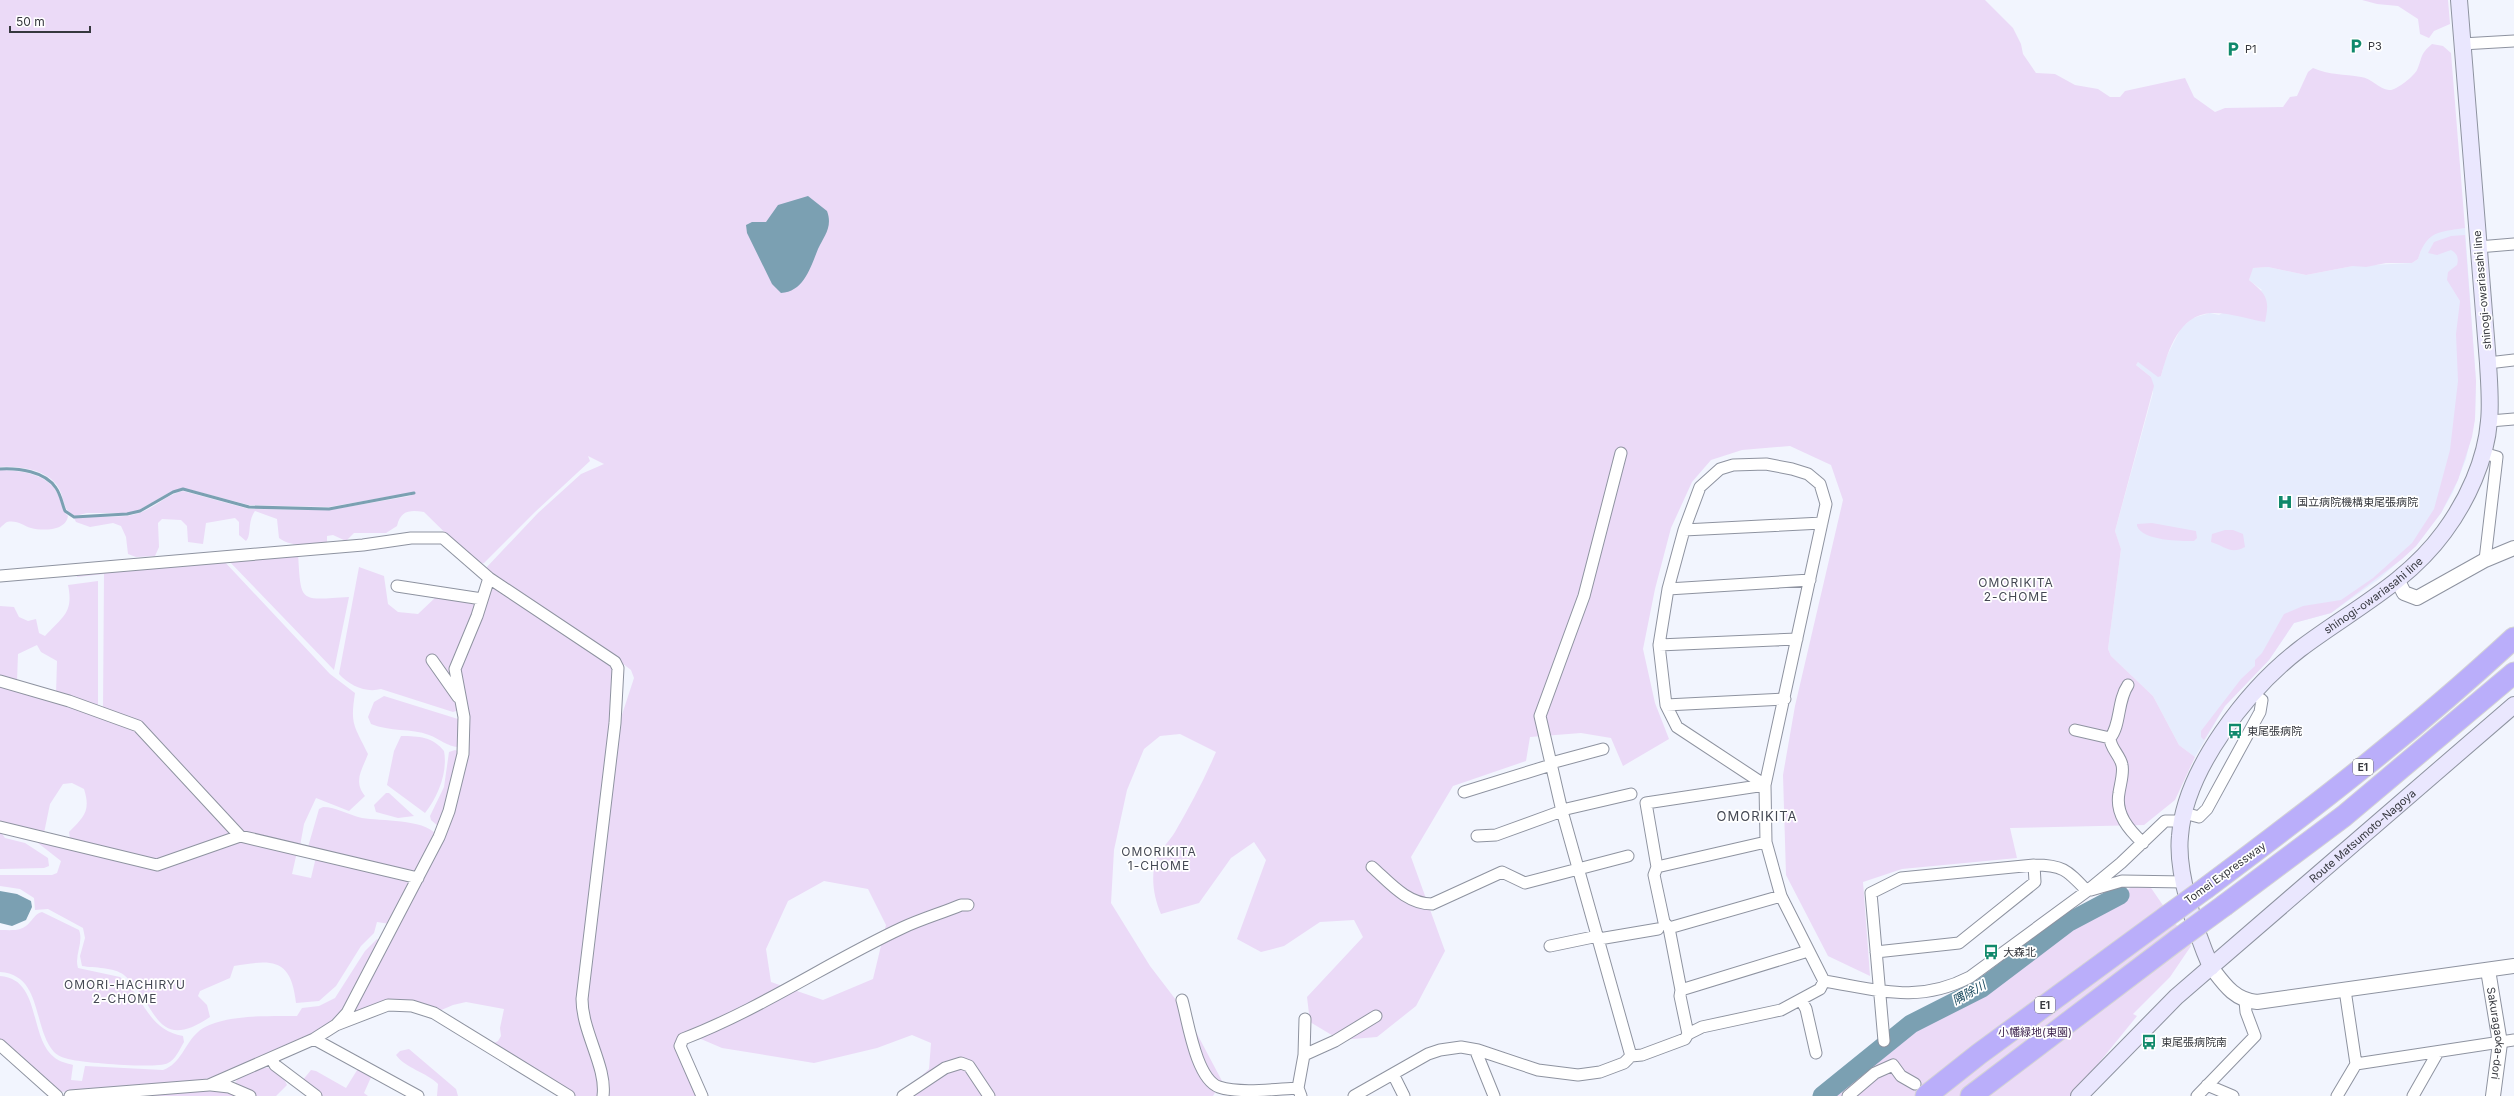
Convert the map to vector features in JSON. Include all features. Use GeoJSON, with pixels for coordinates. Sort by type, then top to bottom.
{"type":"FeatureCollection","features":[{"type":"Feature","properties":{"kind":"highway","name":"Tomei Expressway"},"geometry":{"type":"LineString","coordinates":[[1920,1090],[1984,1050],[2295,822],[2382,752],[2514,638]]}},
{"type":"Feature","properties":{"kind":"highway","name":"E1"},"geometry":{"type":"LineString","coordinates":[[1971,1096],[2350,811],[2514,673]]}},
{"type":"Feature","properties":{"kind":"main road","name":"shinogi-owariasahi line"},"geometry":{"type":"LineString","coordinates":[[2211,967],[2201,946],[2180,857],[2183,817],[2205,761],[2234,716],[2253,694],[2301,648],[2398,581],[2444,532],[2470,485],[2483,453],[2490,421],[2488,363],[2459,0]]}},
{"type":"Feature","properties":{"kind":"main road","name":"Route Matsumoto-Nagoya"},"geometry":{"type":"LineString","coordinates":[[2211,967],[2299,893],[2514,705]]}},
{"type":"Feature","properties":{"kind":"main road"},"geometry":{"type":"LineString","coordinates":[[2079,1096],[2140,1031],[2211,967]]}},
{"type":"Feature","properties":{"kind":"street"},"geometry":{"type":"LineString","coordinates":[[2462,44],[2514,41]]}},
{"type":"Feature","properties":{"kind":"street"},"geometry":{"type":"LineString","coordinates":[[2478,247],[2514,244]]}},
{"type":"Feature","properties":{"kind":"street"},"geometry":{"type":"LineString","coordinates":[[2488,363],[2514,360]]}},
{"type":"Feature","properties":{"kind":"street"},"geometry":{"type":"LineString","coordinates":[[2490,421],[2514,419]]}},
{"type":"Feature","properties":{"kind":"street"},"geometry":{"type":"LineString","coordinates":[[1621,453],[1584,596],[1540,716],[1562,811],[1631,1056]]}},
{"type":"Feature","properties":{"kind":"street"},"geometry":{"type":"LineString","coordinates":[[2483,453],[2496,457],[2485,560]]}},
{"type":"Feature","properties":{"kind":"street"},"geometry":{"type":"LineString","coordinates":[[1765,785],[1677,727],[1666,705],[1659,645],[1668,589],[1684,530],[1700,487],[1720,469],[1733,465],[1766,464],[1808,474],[1820,484],[1826,504],[1785,699],[1765,785],[1766,842],[1781,896],[1824,981]]}},
{"type":"Feature","properties":{"kind":"street"},"geometry":{"type":"LineString","coordinates":[[1684,530],[1822,523]]}},
{"type":"Feature","properties":{"kind":"street"},"geometry":{"type":"LineString","coordinates":[[0,576],[363,544],[411,538],[443,538],[489,578],[615,662],[618,668],[615,723],[582,999],[582,1013],[603,1079],[603,1096]]}},
{"type":"Feature","properties":{"kind":"street"},"geometry":{"type":"LineString","coordinates":[[2398,581],[2404,592],[2417,598],[2485,560],[2514,548]]}},
{"type":"Feature","properties":{"kind":"street"},"geometry":{"type":"LineString","coordinates":[[209,1085],[314,1040],[336,1025],[348,1013],[439,837],[457,786],[465,732],[455,669],[489,578]]}},
{"type":"Feature","properties":{"kind":"street"},"geometry":{"type":"LineString","coordinates":[[1668,589],[1810,580]]}},
{"type":"Feature","properties":{"kind":"street"},"geometry":{"type":"LineString","coordinates":[[397,586],[482,599]]}},
{"type":"Feature","properties":{"kind":"street"},"geometry":{"type":"LineString","coordinates":[[1659,645],[1797,639]]}},
{"type":"Feature","properties":{"kind":"street"},"geometry":{"type":"LineString","coordinates":[[432,660],[460,700]]}},
{"type":"Feature","properties":{"kind":"street"},"geometry":{"type":"LineString","coordinates":[[0,681],[69,700],[138,726],[240,836]]}},
{"type":"Feature","properties":{"kind":"street"},"geometry":{"type":"LineString","coordinates":[[2110,738],[2114,733],[2120,703],[2128,685]]}},
{"type":"Feature","properties":{"kind":"street"},"geometry":{"type":"LineString","coordinates":[[1824,981],[1907,994],[1931,992],[1949,988],[1970,977],[2087,891],[2143,843],[2164,821],[2198,816],[2207,809],[2260,712],[2262,700],[2253,694]]}},
{"type":"Feature","properties":{"kind":"street"},"geometry":{"type":"LineString","coordinates":[[1666,705],[1785,699]]}},
{"type":"Feature","properties":{"kind":"street"},"geometry":{"type":"LineString","coordinates":[[2075,730],[2110,738]]}},
{"type":"Feature","properties":{"kind":"street"},"geometry":{"type":"LineString","coordinates":[[2110,738],[2122,767],[2118,796],[2124,822],[2128,829],[2143,843]]}},
{"type":"Feature","properties":{"kind":"street"},"geometry":{"type":"LineString","coordinates":[[1464,792],[1603,749]]}},
{"type":"Feature","properties":{"kind":"street"},"geometry":{"type":"LineString","coordinates":[[1688,1034],[1680,996],[1681,990],[1663,928],[1664,922],[1654,875],[1658,867],[1646,804],[1765,785]]}},
{"type":"Feature","properties":{"kind":"street"},"geometry":{"type":"LineString","coordinates":[[1477,836],[1496,835],[1562,811],[1631,794]]}},
{"type":"Feature","properties":{"kind":"street"},"geometry":{"type":"LineString","coordinates":[[0,826],[157,865],[240,836],[418,878]]}},
{"type":"Feature","properties":{"kind":"street"},"geometry":{"type":"LineString","coordinates":[[1658,867],[1766,842]]}},
{"type":"Feature","properties":{"kind":"street"},"geometry":{"type":"LineString","coordinates":[[1372,867],[1407,898],[1424,904],[1439,902],[1502,872],[1525,883],[1579,867],[1628,856]]}},
{"type":"Feature","properties":{"kind":"street"},"geometry":{"type":"LineString","coordinates":[[1884,1041],[1871,893],[1901,878],[2034,865],[2051,866],[2069,872],[2087,891]]}},
{"type":"Feature","properties":{"kind":"street"},"geometry":{"type":"LineString","coordinates":[[1876,952],[1959,943],[2035,882],[2034,865]]}},
{"type":"Feature","properties":{"kind":"street"},"geometry":{"type":"LineString","coordinates":[[2087,891],[2122,881],[2185,882]]}},
{"type":"Feature","properties":{"kind":"street"},"geometry":{"type":"LineString","coordinates":[[1550,946],[1598,937],[1663,928],[1781,896]]}},
{"type":"Feature","properties":{"kind":"street"},"geometry":{"type":"LineString","coordinates":[[702,1096],[680,1046],[683,1039],[716,1026],[774,998],[826,967],[902,928],[961,905],[968,904]]}},
{"type":"Feature","properties":{"kind":"street"},"geometry":{"type":"LineString","coordinates":[[1681,990],[1808,951]]}},
{"type":"Feature","properties":{"kind":"street"},"geometry":{"type":"LineString","coordinates":[[2211,967],[2230,991],[2245,1001],[2257,1002],[2514,966]]}},
{"type":"Feature","properties":{"kind":"street","name":"Sakuragaoka-dori"},"geometry":{"type":"LineString","coordinates":[[2488,970],[2507,1042],[2493,1096]]}},
{"type":"Feature","properties":{"kind":"street"},"geometry":{"type":"LineString","coordinates":[[1354,1096],[1428,1054],[1440,1050],[1461,1047],[1478,1050],[1538,1070],[1578,1075],[1612,1067],[1624,1063],[1631,1056],[1642,1055],[1685,1039],[1688,1034],[1702,1027],[1782,1010],[1820,989],[1824,981]]}},
{"type":"Feature","properties":{"kind":"street"},"geometry":{"type":"LineString","coordinates":[[2337,1096],[2356,1064],[2345,990]]}},
{"type":"Feature","properties":{"kind":"street"},"geometry":{"type":"LineString","coordinates":[[1182,1000],[1199,1064],[1211,1082],[1230,1090],[1300,1092],[1304,1055],[1305,1019]]}},
{"type":"Feature","properties":{"kind":"street"},"geometry":{"type":"LineString","coordinates":[[1801,1000],[1806,1009],[1816,1053]]}},
{"type":"Feature","properties":{"kind":"street"},"geometry":{"type":"LineString","coordinates":[[2197,1096],[2255,1036],[2246,1012],[2245,1001]]}},
{"type":"Feature","properties":{"kind":"street"},"geometry":{"type":"LineString","coordinates":[[336,1025],[388,1005],[412,1006],[434,1013],[569,1096]]}},
{"type":"Feature","properties":{"kind":"street"},"geometry":{"type":"LineString","coordinates":[[1304,1055],[1335,1041],[1376,1016]]}},
{"type":"Feature","properties":{"kind":"street"},"geometry":{"type":"LineString","coordinates":[[314,1040],[418,1096]]}},
{"type":"Feature","properties":{"kind":"street"},"geometry":{"type":"LineString","coordinates":[[2356,1064],[2507,1042]]}},
{"type":"Feature","properties":{"kind":"street"},"geometry":{"type":"LineString","coordinates":[[0,1045],[57,1096]]}},
{"type":"Feature","properties":{"kind":"street"},"geometry":{"type":"LineString","coordinates":[[1478,1050],[1477,1054],[1494,1096]]}},
{"type":"Feature","properties":{"kind":"street"},"geometry":{"type":"LineString","coordinates":[[2413,1096],[2438,1052]]}},
{"type":"Feature","properties":{"kind":"street"},"geometry":{"type":"LineString","coordinates":[[271,1058],[275,1065],[316,1096]]}},
{"type":"Feature","properties":{"kind":"street"},"geometry":{"type":"LineString","coordinates":[[903,1096],[945,1068],[961,1063],[968,1066],[990,1096]]}},
{"type":"Feature","properties":{"kind":"street"},"geometry":{"type":"LineString","coordinates":[[1848,1096],[1875,1073],[1893,1065],[1901,1076],[1920,1090]]}},
{"type":"Feature","properties":{"kind":"street"},"geometry":{"type":"LineString","coordinates":[[1393,1074],[1404,1096]]}},
{"type":"Feature","properties":{"kind":"street"},"geometry":{"type":"LineString","coordinates":[[70,1096],[209,1085],[228,1087],[250,1096]]}},
{"type":"Feature","properties":{"kind":"street"},"geometry":{"type":"LineString","coordinates":[[2207,1085],[2233,1096]]}},
{"type":"Feature","properties":{"kind":"shaded area","name":"国立病院機構東尾張病院"},"geometry":{"type":"Polygon","coordinates":[[[2465,228],[2476,381],[2475,419],[2466,459],[2453,492],[2441,513],[2416,546],[2379,579],[2331,613],[2294,623],[2269,660],[2225,706],[2195,757],[2179,745],[2153,696],[2111,656],[2108,649],[2121,549],[2115,531],[2153,393],[2151,377],[2136,365],[2138,362],[2161,376],[2165,360],[2181,328],[2193,318],[2210,313],[2219,315],[2262,290],[2249,280],[2252,268],[2268,267],[2306,275],[2353,266],[2412,263],[2418,259],[2423,244],[2430,236],[2439,231],[2465,228]]]}},
{"type":"Feature","properties":{"kind":"green space"},"geometry":{"type":"Polygon","coordinates":[[[0,0],[1985,0],[2013,28],[2021,44],[2023,54],[2036,73],[2055,74],[2075,85],[2098,89],[2110,97],[2120,97],[2125,91],[2185,78],[2194,97],[2215,112],[2225,108],[2283,107],[2290,97],[2297,96],[2308,72],[2313,68],[2331,73],[2365,78],[2382,88],[2392,90],[2404,83],[2415,73],[2423,54],[2432,44],[2443,46],[2451,53],[2465,228],[2435,234],[2425,243],[2418,259],[2412,263],[2386,263],[2366,267],[2353,266],[2306,275],[2268,267],[2253,268],[2249,280],[2266,298],[2267,308],[2265,322],[2224,314],[2211,313],[2200,315],[2183,327],[2171,345],[2161,376],[2158,377],[2138,362],[2136,365],[2151,377],[2154,386],[2115,531],[2121,549],[2108,649],[2111,656],[2153,696],[2179,745],[2195,757],[2175,800],[2144,825],[2010,828],[2017,858],[1902,869],[1863,882],[1870,976],[1828,956],[1786,875],[1783,775],[1795,706],[1843,500],[1831,465],[1790,446],[1742,450],[1711,460],[1692,482],[1671,528],[1655,589],[1643,649],[1655,703],[1669,739],[1623,766],[1611,738],[1581,733],[1530,737],[1526,761],[1453,786],[1411,857],[1445,951],[1416,1006],[1377,1037],[1340,1040],[1310,1022],[1307,997],[1363,937],[1354,920],[1320,922],[1284,946],[1261,952],[1237,939],[1266,860],[1254,842],[1231,858],[1199,903],[1161,914],[1154,889],[1153,876],[1155,863],[1159,854],[1175,832],[1202,783],[1216,752],[1180,734],[1160,736],[1144,749],[1127,790],[1114,850],[1111,903],[1150,966],[1186,1013],[1222,1081],[1213,1096],[900,1096],[929,1069],[931,1043],[912,1035],[877,1048],[814,1063],[722,1048],[687,1033],[678,1038],[697,1096],[606,1096],[588,1027],[586,999],[618,727],[634,678],[631,670],[618,660],[485,569],[538,513],[581,474],[604,464],[588,456],[590,461],[535,512],[484,563],[478,565],[424,512],[414,511],[404,514],[397,526],[386,533],[354,533],[346,541],[333,535],[327,536],[327,543],[308,544],[290,543],[279,538],[277,519],[255,511],[251,519],[249,535],[246,541],[239,535],[239,522],[235,518],[206,523],[203,544],[188,542],[187,526],[181,520],[162,519],[158,523],[159,547],[155,556],[136,557],[128,554],[126,537],[121,526],[113,523],[90,527],[76,522],[74,518],[131,515],[145,511],[172,495],[183,491],[249,509],[329,510],[410,496],[415,492],[329,507],[249,505],[183,488],[172,491],[139,510],[127,513],[87,513],[75,516],[67,510],[58,487],[47,476],[40,472],[23,468],[0,467],[0,0]],[[824,881],[788,901],[766,949],[771,982],[823,1000],[873,979],[886,925],[868,889],[824,881]]]}},
{"type":"Feature","properties":{"kind":"green space"},"geometry":{"type":"Polygon","coordinates":[[[2362,0],[2448,0],[2450,24],[2434,31],[2429,38],[2420,34],[2418,19],[2398,6],[2377,4],[2362,0]]]}},
{"type":"Feature","properties":{"kind":"green space"},"geometry":{"type":"Polygon","coordinates":[[[2465,235],[2476,381],[2475,419],[2472,437],[2458,480],[2441,513],[2416,546],[2402,559],[2331,613],[2294,623],[2269,660],[2225,706],[2204,740],[2201,737],[2201,731],[2241,679],[2255,666],[2255,660],[2262,653],[2284,614],[2303,606],[2341,600],[2373,578],[2412,543],[2434,509],[2450,450],[2458,381],[2456,334],[2460,301],[2447,280],[2448,272],[2457,265],[2458,258],[2456,254],[2451,250],[2437,255],[2428,253],[2434,242],[2451,236],[2465,235]]]}},
{"type":"Feature","properties":{"kind":"green space"},"geometry":{"type":"Polygon","coordinates":[[[0,470],[33,474],[48,482],[58,494],[63,508],[68,516],[63,525],[53,529],[42,530],[31,528],[17,522],[6,522],[0,528],[0,470]]]}},
{"type":"Feature","properties":{"kind":"green space"},"geometry":{"type":"Polygon","coordinates":[[[2152,523],[2196,531],[2197,538],[2194,541],[2162,539],[2146,535],[2137,526],[2137,524],[2152,523]]]}},
{"type":"Feature","properties":{"kind":"green space"},"geometry":{"type":"Polygon","coordinates":[[[2225,530],[2233,530],[2243,534],[2245,547],[2231,550],[2211,542],[2212,534],[2225,530]]]}},
{"type":"Feature","properties":{"kind":"green space"},"geometry":{"type":"Polygon","coordinates":[[[298,553],[300,582],[302,590],[306,595],[312,598],[320,599],[349,597],[334,670],[227,559],[298,553]]]}},
{"type":"Feature","properties":{"kind":"green space"},"geometry":{"type":"Polygon","coordinates":[[[223,560],[330,674],[355,693],[353,712],[354,725],[368,754],[361,770],[359,780],[361,791],[365,796],[349,811],[316,798],[304,824],[300,846],[246,835],[148,731],[103,710],[104,574],[77,577],[76,572],[223,560]]]}},
{"type":"Feature","properties":{"kind":"green space"},"geometry":{"type":"Polygon","coordinates":[[[359,567],[384,576],[388,604],[398,612],[418,614],[437,596],[477,603],[454,660],[459,710],[453,712],[381,689],[370,690],[358,688],[339,674],[359,567]]]}},
{"type":"Feature","properties":{"kind":"green space"},"geometry":{"type":"Polygon","coordinates":[[[98,581],[98,708],[56,694],[57,661],[41,652],[37,645],[18,654],[17,681],[0,677],[0,606],[14,607],[19,617],[28,621],[36,619],[39,633],[45,636],[61,619],[68,608],[68,585],[98,581]]]}},
{"type":"Feature","properties":{"kind":"green space"},"geometry":{"type":"Polygon","coordinates":[[[493,583],[612,663],[615,669],[612,727],[582,972],[600,1096],[573,1096],[492,1044],[498,1041],[501,1036],[500,1028],[504,1009],[466,1002],[453,1005],[439,1011],[404,1003],[348,1019],[460,785],[458,676],[493,583]]]}},
{"type":"Feature","properties":{"kind":"green space"},"geometry":{"type":"Polygon","coordinates":[[[0,685],[131,726],[231,832],[228,837],[154,860],[70,839],[69,832],[82,818],[85,813],[87,803],[84,789],[72,783],[63,784],[50,804],[44,833],[0,823],[0,685]]]}},
{"type":"Feature","properties":{"kind":"green space"},"geometry":{"type":"Polygon","coordinates":[[[384,696],[458,719],[462,722],[461,747],[449,745],[433,737],[415,731],[386,728],[371,724],[368,717],[374,702],[384,696]]]}},
{"type":"Feature","properties":{"kind":"green space"},"geometry":{"type":"Polygon","coordinates":[[[401,736],[425,738],[440,746],[444,751],[445,767],[441,784],[434,800],[425,813],[387,785],[394,751],[401,736]]]}},
{"type":"Feature","properties":{"kind":"green space"},"geometry":{"type":"Polygon","coordinates":[[[455,750],[460,752],[439,827],[431,820],[430,816],[444,787],[449,752],[455,750]]]}},
{"type":"Feature","properties":{"kind":"green space"},"geometry":{"type":"Polygon","coordinates":[[[386,793],[389,793],[414,816],[398,818],[376,812],[374,805],[386,793]]]}},
{"type":"Feature","properties":{"kind":"green space"},"geometry":{"type":"Polygon","coordinates":[[[323,807],[333,808],[362,818],[412,823],[430,829],[436,834],[417,871],[413,873],[308,847],[319,809],[323,807]]]}},
{"type":"Feature","properties":{"kind":"green space"},"geometry":{"type":"Polygon","coordinates":[[[0,831],[5,838],[25,843],[48,858],[49,866],[44,868],[0,869],[0,831]]]}},
{"type":"Feature","properties":{"kind":"green space"},"geometry":{"type":"Polygon","coordinates":[[[40,840],[157,868],[240,841],[297,852],[292,874],[311,878],[316,857],[406,879],[410,886],[390,924],[377,922],[374,933],[361,946],[336,986],[319,1001],[296,1003],[294,988],[290,978],[285,970],[278,965],[260,963],[234,966],[230,978],[200,991],[198,996],[207,1005],[210,1017],[192,1027],[178,1030],[167,1028],[158,1020],[135,986],[120,972],[109,969],[82,966],[80,956],[85,938],[83,928],[48,909],[35,910],[34,898],[20,889],[0,886],[0,875],[52,875],[57,873],[61,861],[38,843],[40,840]]]}},
{"type":"Feature","properties":{"kind":"green space","name":"小幡緑地(東園)"},"geometry":{"type":"Polygon","coordinates":[[[2149,885],[2191,946],[2170,977],[2133,1014],[2137,1016],[2072,1096],[1830,1096],[1930,1016],[1993,984],[2072,924],[2120,897],[2131,887],[2149,885]]]}},
{"type":"Feature","properties":{"kind":"green space"},"geometry":{"type":"Polygon","coordinates":[[[42,912],[79,930],[80,940],[77,958],[78,968],[120,977],[135,994],[147,1012],[161,1027],[171,1033],[183,1036],[184,1042],[171,1062],[161,1065],[107,1064],[68,1059],[54,1052],[47,1042],[30,992],[23,982],[14,975],[0,972],[0,930],[20,929],[27,925],[36,915],[42,912]]]}},
{"type":"Feature","properties":{"kind":"green space"},"geometry":{"type":"Polygon","coordinates":[[[377,939],[380,941],[345,1009],[319,1031],[210,1078],[189,1083],[60,1092],[0,1040],[0,976],[13,980],[23,987],[29,998],[41,1037],[47,1049],[55,1058],[73,1065],[71,1080],[82,1081],[85,1066],[163,1070],[179,1058],[198,1032],[207,1026],[218,1022],[245,1017],[297,1016],[302,1008],[319,1006],[335,998],[365,951],[377,939]]]}},
{"type":"Feature","properties":{"kind":"green space"},"geometry":{"type":"Polygon","coordinates":[[[409,1049],[456,1089],[458,1096],[437,1096],[438,1084],[428,1076],[410,1067],[396,1055],[400,1051],[409,1049]]]}},
{"type":"Feature","properties":{"kind":"green space"},"geometry":{"type":"Polygon","coordinates":[[[260,1067],[273,1069],[285,1080],[287,1085],[276,1096],[256,1096],[235,1083],[240,1075],[260,1067]]]}},
{"type":"Feature","properties":{"kind":"green space"},"geometry":{"type":"Polygon","coordinates":[[[359,1067],[372,1075],[364,1093],[368,1096],[321,1096],[302,1081],[311,1070],[316,1071],[346,1088],[359,1067]]]}},
{"type":"Feature","properties":{"kind":"green space"},"geometry":{"type":"Polygon","coordinates":[[[213,1088],[227,1090],[239,1096],[121,1096],[213,1088]]]}},
{"type":"Feature","properties":{"kind":"water"},"geometry":{"type":"Polygon","coordinates":[[[808,196],[827,211],[829,217],[828,227],[806,277],[796,288],[789,292],[781,293],[772,284],[747,233],[746,225],[752,222],[766,222],[778,205],[808,196]]]}},
{"type":"Feature","properties":{"kind":"water"},"geometry":{"type":"Polygon","coordinates":[[[0,891],[17,894],[31,901],[32,907],[26,920],[12,926],[0,923],[0,891]]]}},
{"type":"Feature","properties":{"kind":"waterway"},"geometry":{"type":"LineString","coordinates":[[0,469],[23,470],[38,474],[45,478],[51,482],[58,491],[65,511],[74,517],[127,514],[140,511],[173,492],[183,489],[249,507],[329,509],[414,493]]}},
{"type":"Feature","properties":{"kind":"waterway","name":"隅除川"},"geometry":{"type":"LineString","coordinates":[[1822,1096],[1911,1024],[1982,988],[2069,922],[2120,895]]}},
{"type":"Feature","properties":{"kind":"place","name":"P3"},"geometry":{"type":"Point","coordinates":[2356,46]}},
{"type":"Feature","properties":{"kind":"place","name":"P1"},"geometry":{"type":"Point","coordinates":[2233,49]}},
{"type":"Feature","properties":{"kind":"place","name":"国立病院機構東尾張病院"},"geometry":{"type":"Point","coordinates":[2285,502]}},
{"type":"Feature","properties":{"kind":"place","name":"東尾張病院"},"geometry":{"type":"Point","coordinates":[2235,731]}},
{"type":"Feature","properties":{"kind":"place","name":"大森北"},"geometry":{"type":"Point","coordinates":[1991,952]}},
{"type":"Feature","properties":{"kind":"place","name":"東尾張病院南"},"geometry":{"type":"Point","coordinates":[2149,1042]}},
{"type":"Feature","properties":{"kind":"district","name":"OMORIKITA 2-CHOME"},"geometry":{"type":"Point","coordinates":[2016,590]}},
{"type":"Feature","properties":{"kind":"district","name":"OMORIKITA"},"geometry":{"type":"Point","coordinates":[1757,816]}},
{"type":"Feature","properties":{"kind":"district","name":"OMORIKITA 1-CHOME"},"geometry":{"type":"Point","coordinates":[1159,859]}},
{"type":"Feature","properties":{"kind":"district","name":"OMORI-HACHIRYU 2-CHOME"},"geometry":{"type":"Point","coordinates":[125,992]}}]}
